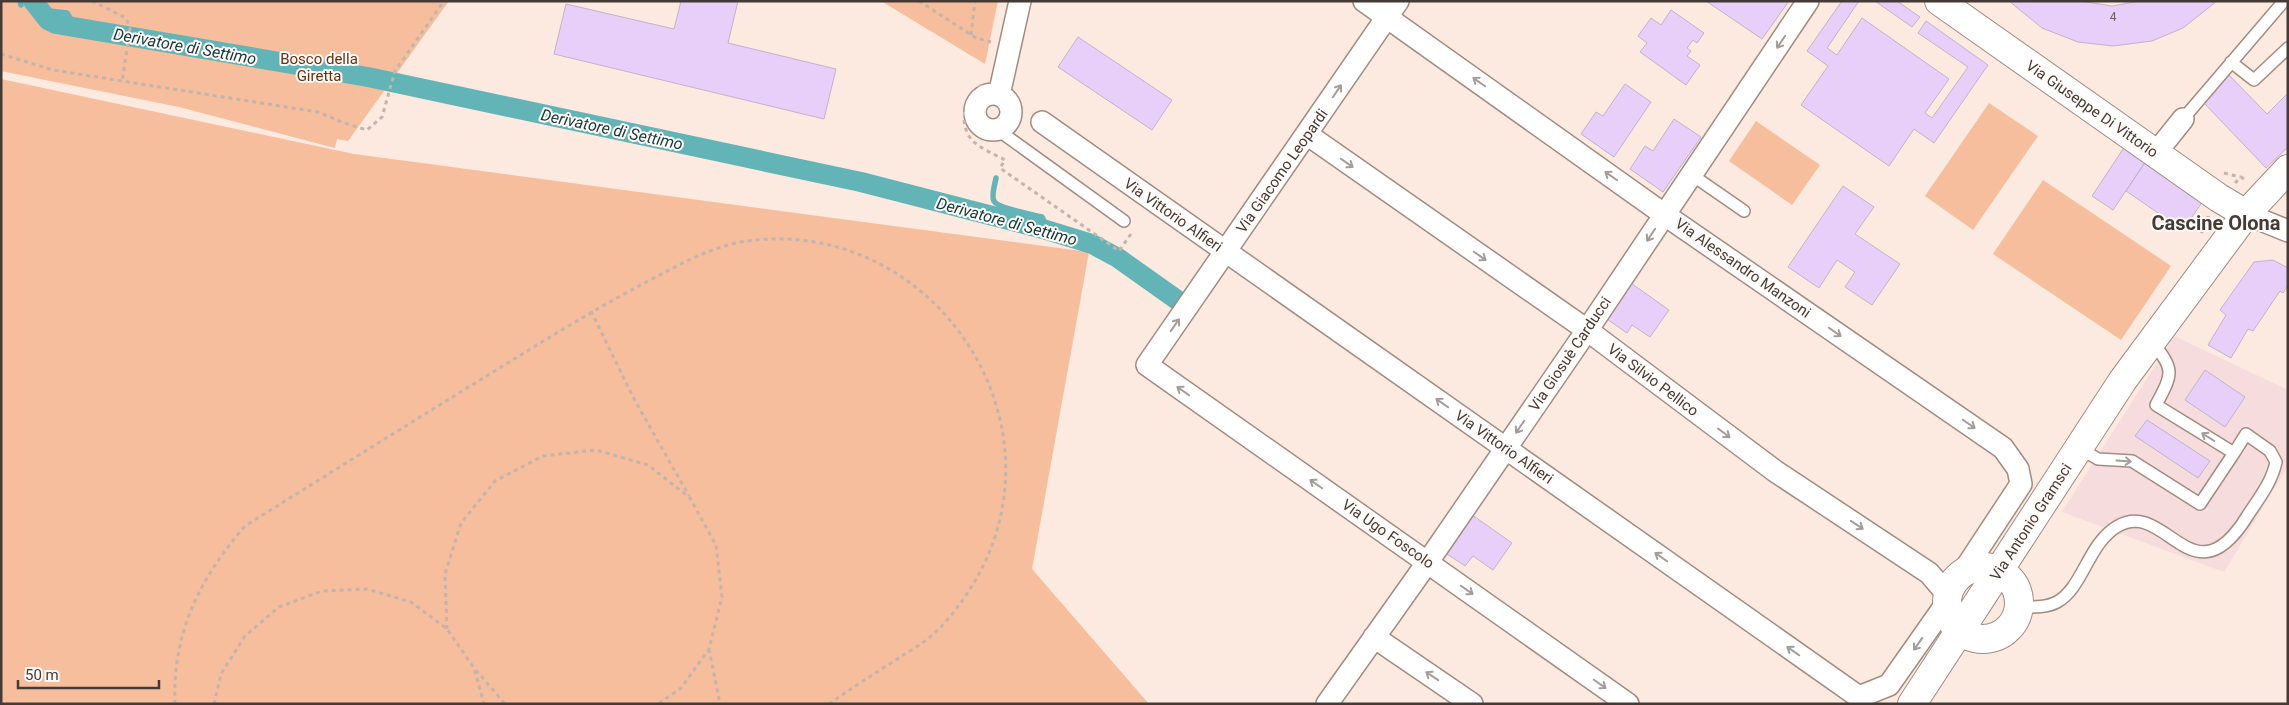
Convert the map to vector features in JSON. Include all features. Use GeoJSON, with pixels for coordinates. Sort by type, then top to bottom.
{"type":"FeatureCollection","features":[{"type":"Feature","properties":{"kind":"main road","name":"Via Giuseppe Di Vittorio"},"geometry":{"type":"LineString","coordinates":[[1939,1],[2155,154],[2219,198],[2246,214]]}},
{"type":"Feature","properties":{"kind":"main road","name":"Via Antonio Gramsci"},"geometry":{"type":"LineString","coordinates":[[1912,704],[1965,634],[2005,575],[2084,452],[2123,380],[2246,214],[2288,169]]}},
{"type":"Feature","properties":{"kind":"main road"},"geometry":{"type":"LineString","coordinates":[[1978,566],[2005,575],[2019,596],[2016,618],[2010,628],[2001,635],[1991,639],[1965,634],[1951,621],[1947,599],[1951,584],[1964,572],[1978,566]]}},
{"type":"Feature","properties":{"kind":"main road","name":"Via Antonio Gramsci"},"geometry":{"type":"LineString","coordinates":[[1929,704],[1965,634]]}},
{"type":"Feature","properties":{"kind":"street"},"geometry":{"type":"LineString","coordinates":[[999,94],[1020,1]]}},
{"type":"Feature","properties":{"kind":"street","name":"Via Alessandro Manzoni"},"geometry":{"type":"LineString","coordinates":[[1364,1],[1392,9],[1666,214],[2003,448],[2018,469],[2022,484],[1964,572]]}},
{"type":"Feature","properties":{"kind":"street","name":"Via Giosuè Carducci"},"geometry":{"type":"LineString","coordinates":[[1327,704],[1427,563],[1587,330],[1808,1]]}},
{"type":"Feature","properties":{"kind":"street","name":"Via Giacomo Leopardi"},"geometry":{"type":"LineString","coordinates":[[1147,365],[1308,135],[1392,9]]}},
{"type":"Feature","properties":{"kind":"street"},"geometry":{"type":"LineString","coordinates":[[999,94],[1005,98],[1010,106],[1011,115],[1004,126],[998,130],[985,129],[978,123],[974,111],[977,103],[983,96],[999,94]]}},
{"type":"Feature","properties":{"kind":"street"},"geometry":{"type":"LineString","coordinates":[[2155,154],[2183,119]]}},
{"type":"Feature","properties":{"kind":"street","name":"Via Vittorio Alfieri"},"geometry":{"type":"LineString","coordinates":[[1042,122],[1859,697],[1889,685],[1947,599]]}},
{"type":"Feature","properties":{"kind":"street","name":"Via Silvio Pellico"},"geometry":{"type":"LineString","coordinates":[[1308,135],[1587,330],[1775,471],[1929,573],[1947,599]]}},
{"type":"Feature","properties":{"kind":"street"},"geometry":{"type":"LineString","coordinates":[[2246,214],[2288,231]]}},
{"type":"Feature","properties":{"kind":"street","name":"Via Ugo Foscolo"},"geometry":{"type":"LineString","coordinates":[[1147,365],[1628,704]]}},
{"type":"Feature","properties":{"kind":"street"},"geometry":{"type":"LineString","coordinates":[[1374,637],[1472,704]]}},
{"type":"Feature","properties":{"kind":"lane"},"geometry":{"type":"LineString","coordinates":[[2183,119],[2284,1]]}},
{"type":"Feature","properties":{"kind":"lane"},"geometry":{"type":"LineString","coordinates":[[2232,62],[2254,80],[2288,48]]}},
{"type":"Feature","properties":{"kind":"lane"},"geometry":{"type":"LineString","coordinates":[[998,130],[1124,221]]}},
{"type":"Feature","properties":{"kind":"lane"},"geometry":{"type":"LineString","coordinates":[[1692,174],[1744,211]]}},
{"type":"Feature","properties":{"kind":"lane"},"geometry":{"type":"LineString","coordinates":[[2152,342],[2168,362],[2170,368],[2166,385],[2156,405],[2234,453]]}},
{"type":"Feature","properties":{"kind":"lane"},"geometry":{"type":"LineString","coordinates":[[2019,607],[2056,603],[2066,596],[2097,544],[2108,533],[2129,521],[2142,520],[2181,546],[2204,553],[2224,546],[2239,530],[2273,476],[2276,462],[2270,451],[2246,434],[2200,504],[2132,461],[2102,460],[2084,452]]}},
{"type":"Feature","properties":{"kind":"path"},"geometry":{"type":"LineString","coordinates":[[92,1],[126,18],[130,28],[122,82]]}},
{"type":"Feature","properties":{"kind":"path"},"geometry":{"type":"LineString","coordinates":[[1,54],[53,70],[318,112],[367,130],[382,117],[395,71],[444,1]]}},
{"type":"Feature","properties":{"kind":"path"},"geometry":{"type":"LineString","coordinates":[[919,1],[976,38],[994,42]]}},
{"type":"Feature","properties":{"kind":"path"},"geometry":{"type":"LineString","coordinates":[[971,35],[975,1]]}},
{"type":"Feature","properties":{"kind":"path"},"geometry":{"type":"LineString","coordinates":[[175,704],[174,686],[178,650],[188,616],[202,583],[222,553],[245,526],[591,311],[711,248],[746,241],[782,239],[818,242],[854,252],[886,267],[917,286],[944,311],[966,339],[984,370],[993,396],[1004,440],[1005,476],[1002,503],[991,547],[976,580],[956,610],[931,636],[829,704]]}},
{"type":"Feature","properties":{"kind":"path"},"geometry":{"type":"LineString","coordinates":[[591,311],[633,397],[716,545],[722,597],[709,649],[681,688],[658,704]]}},
{"type":"Feature","properties":{"kind":"path"},"geometry":{"type":"LineString","coordinates":[[447,629],[445,574],[461,522],[496,481],[543,456],[596,450],[648,465],[690,498]]}},
{"type":"Feature","properties":{"kind":"path"},"geometry":{"type":"LineString","coordinates":[[214,704],[221,674],[244,636],[280,607],[322,591],[368,589],[411,602],[447,629],[474,668],[505,704]]}},
{"type":"Feature","properties":{"kind":"path"},"geometry":{"type":"LineString","coordinates":[[709,649],[720,704]]}},
{"type":"Feature","properties":{"kind":"path"},"geometry":{"type":"LineString","coordinates":[[474,668],[484,704]]}},
{"type":"Feature","properties":{"kind":"shaded area"},"geometry":{"type":"Polygon","coordinates":[[[2174,336],[2288,390],[2288,466],[2224,572],[2062,512],[2174,336]]]}},
{"type":"Feature","properties":{"kind":"green space","name":"Bosco della Giretta"},"geometry":{"type":"Polygon","coordinates":[[[1,1],[449,1],[348,141],[337,139],[335,148],[179,107],[1,71],[1,1]]]}},
{"type":"Feature","properties":{"kind":"green space"},"geometry":{"type":"Polygon","coordinates":[[[881,1],[998,1],[985,64],[881,1]]]}},
{"type":"Feature","properties":{"kind":"green space"},"geometry":{"type":"Polygon","coordinates":[[[1,79],[354,154],[1089,252],[1032,569],[1149,704],[1,704],[1,79]]]}},
{"type":"Feature","properties":{"kind":"green space"},"geometry":{"type":"Polygon","coordinates":[[[1989,103],[2038,136],[1973,230],[1925,196],[1989,103]]]}},
{"type":"Feature","properties":{"kind":"green space"},"geometry":{"type":"Polygon","coordinates":[[[1756,121],[1820,165],[1792,205],[1729,161],[1756,121]]]}},
{"type":"Feature","properties":{"kind":"green space"},"geometry":{"type":"Polygon","coordinates":[[[2043,180],[2171,266],[2121,340],[1993,254],[2043,180]]]}},
{"type":"Feature","properties":{"kind":"building"},"geometry":{"type":"Polygon","coordinates":[[[681,1],[738,1],[728,43],[836,69],[824,119],[554,54],[566,4],[674,29],[681,1]]]}},
{"type":"Feature","properties":{"kind":"building"},"geometry":{"type":"Polygon","coordinates":[[[1706,1],[1789,1],[1762,39],[1706,1]]]}},
{"type":"Feature","properties":{"kind":"building"},"geometry":{"type":"Polygon","coordinates":[[[1842,1],[1859,1],[1827,48],[1837,55],[1862,18],[1949,79],[1925,113],[1932,118],[1968,67],[1918,33],[1926,21],[1988,65],[1934,143],[1914,129],[1889,166],[1801,105],[1828,66],[1807,51],[1842,1]]]}},
{"type":"Feature","properties":{"kind":"building"},"geometry":{"type":"Polygon","coordinates":[[[1875,1],[1897,1],[1920,17],[1912,27],[1875,1]]]}},
{"type":"Feature","properties":{"kind":"building"},"geometry":{"type":"Polygon","coordinates":[[[2009,1],[2081,1],[2112,6],[2140,1],[2217,1],[2183,28],[2152,41],[2113,46],[2078,42],[2042,28],[2009,1]]]}},
{"type":"Feature","properties":{"kind":"building"},"geometry":{"type":"Polygon","coordinates":[[[1671,10],[1704,33],[1697,43],[1693,40],[1687,48],[1691,51],[1687,56],[1700,65],[1686,85],[1640,52],[1647,43],[1638,36],[1651,18],[1661,25],[1671,10]]]}},
{"type":"Feature","properties":{"kind":"building"},"geometry":{"type":"Polygon","coordinates":[[[1078,37],[1172,100],[1152,130],[1058,67],[1078,37]]]}},
{"type":"Feature","properties":{"kind":"building"},"geometry":{"type":"Polygon","coordinates":[[[2228,74],[2267,114],[2288,93],[2288,147],[2266,168],[2204,103],[2228,74]]]}},
{"type":"Feature","properties":{"kind":"building"},"geometry":{"type":"Polygon","coordinates":[[[1625,84],[1651,102],[1614,157],[1581,134],[1596,112],[1603,116],[1625,84]]]}},
{"type":"Feature","properties":{"kind":"building"},"geometry":{"type":"Polygon","coordinates":[[[1674,119],[1701,137],[1663,192],[1630,169],[1645,146],[1653,151],[1674,119]]]}},
{"type":"Feature","properties":{"kind":"building"},"geometry":{"type":"Polygon","coordinates":[[[2125,146],[2146,161],[2113,210],[2092,196],[2125,146]]]}},
{"type":"Feature","properties":{"kind":"building"},"geometry":{"type":"Polygon","coordinates":[[[2146,161],[2205,198],[2183,230],[2126,191],[2146,161]]]}},
{"type":"Feature","properties":{"kind":"building"},"geometry":{"type":"Polygon","coordinates":[[[1843,186],[1874,207],[1855,234],[1900,264],[1872,305],[1845,287],[1855,272],[1837,260],[1819,288],[1788,267],[1843,186]]]}},
{"type":"Feature","properties":{"kind":"building"},"geometry":{"type":"Polygon","coordinates":[[[2273,260],[2288,268],[2288,285],[2283,293],[2280,291],[2253,331],[2248,329],[2231,358],[2208,345],[2226,315],[2220,310],[2254,262],[2273,260]]]}},
{"type":"Feature","properties":{"kind":"building"},"geometry":{"type":"Polygon","coordinates":[[[1628,281],[1669,310],[1650,337],[1632,325],[1627,333],[1604,317],[1628,281]]]}},
{"type":"Feature","properties":{"kind":"building"},"geometry":{"type":"Polygon","coordinates":[[[2205,370],[2245,397],[2225,427],[2185,400],[2205,370]]]}},
{"type":"Feature","properties":{"kind":"building"},"geometry":{"type":"Polygon","coordinates":[[[2147,420],[2210,461],[2198,478],[2135,436],[2147,420]]]}},
{"type":"Feature","properties":{"kind":"building"},"geometry":{"type":"Polygon","coordinates":[[[1468,512],[1512,543],[1493,570],[1473,556],[1465,566],[1441,550],[1468,512]]]}},
{"type":"Feature","properties":{"kind":"waterway"},"geometry":{"type":"LineString","coordinates":[[20,1],[21,5]]}},
{"type":"Feature","properties":{"kind":"waterway","name":"Derivatore di Settimo"},"geometry":{"type":"LineString","coordinates":[[33,1],[48,20],[56,24],[368,77],[861,182],[1043,229],[1092,244],[1118,258],[1180,302]]}},
{"type":"Feature","properties":{"kind":"waterway"},"geometry":{"type":"LineString","coordinates":[[40,1],[49,11],[67,13],[70,18],[69,26]]}},
{"type":"Feature","properties":{"kind":"waterway"},"geometry":{"type":"LineString","coordinates":[[996,178],[993,193],[994,201],[1008,209],[1042,217],[1044,221],[1043,229]]}},
{"type":"Feature","properties":{"kind":"district","name":"Cascine Olona"},"geometry":{"type":"Point","coordinates":[2216,223]}}]}
